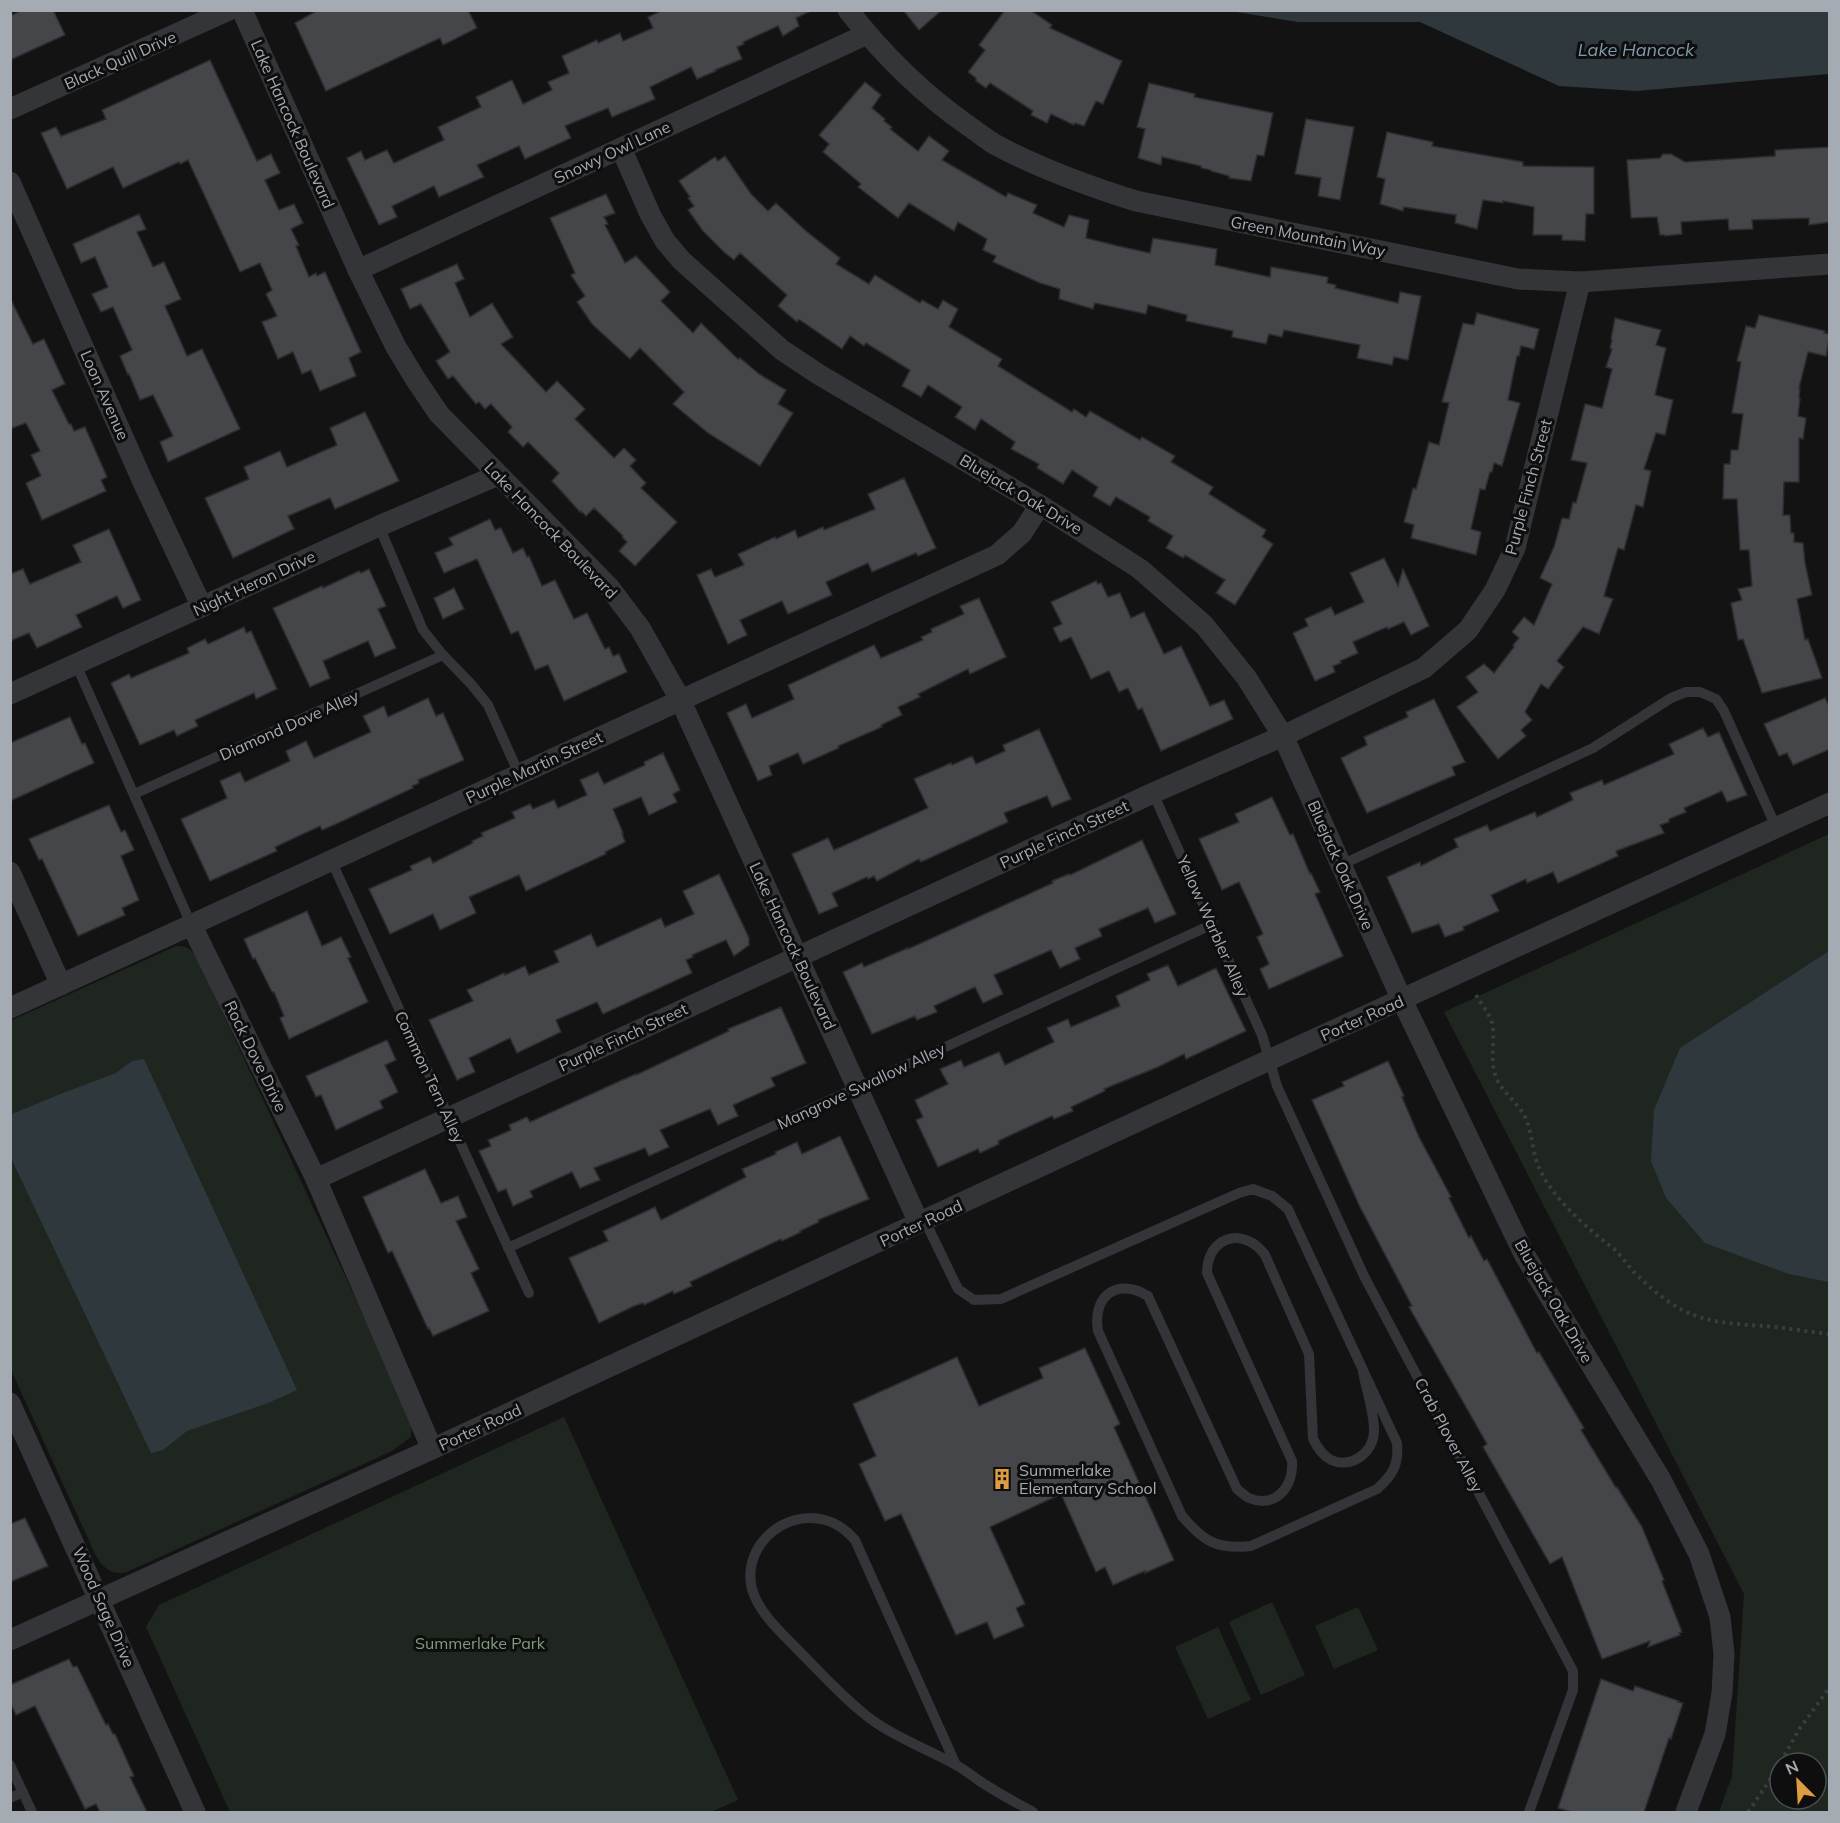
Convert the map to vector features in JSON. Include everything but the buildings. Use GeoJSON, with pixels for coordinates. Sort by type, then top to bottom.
{"type":"FeatureCollection","features":[{"type":"Feature","properties":{"kind":"street","name":"Black Quill Drive"},"geometry":{"type":"LineString","coordinates":[[10,109],[229,10]]}},
{"type":"Feature","properties":{"kind":"street","name":"Lake Hancock Boulevard"},"geometry":{"type":"LineString","coordinates":[[242,10],[358,270],[396,347],[433,406],[609,587],[640,628],[680,699],[922,1222]]}},
{"type":"Feature","properties":{"kind":"street","name":"Green Mountain Way"},"geometry":{"type":"LineString","coordinates":[[848,10],[867,34],[919,87],[994,144],[1086,185],[1136,201],[1518,279],[1580,282],[1830,264]]}},
{"type":"Feature","properties":{"kind":"street","name":"Snowy Owl Lane"},"geometry":{"type":"LineString","coordinates":[[358,270],[867,34]]}},
{"type":"Feature","properties":{"kind":"street","name":"Bluejack Oak Drive"},"geometry":{"type":"LineString","coordinates":[[621,148],[650,214],[665,241],[682,261],[782,350],[818,374],[1041,505],[1140,568],[1204,625],[1246,677],[1283,736],[1402,1000],[1524,1254],[1661,1480],[1699,1554],[1720,1617],[1724,1654],[1722,1694],[1714,1734],[1686,1812]]}},
{"type":"Feature","properties":{"kind":"street","name":"Loon Avenue"},"geometry":{"type":"LineString","coordinates":[[10,182],[143,482],[202,607]]}},
{"type":"Feature","properties":{"kind":"street","name":"Purple Finch Street"},"geometry":{"type":"LineString","coordinates":[[316,1179],[1154,793],[1283,736],[1424,668],[1468,630],[1495,590],[1515,548],[1580,282]]}},
{"type":"Feature","properties":{"kind":"street","name":"Night Heron Drive"},"geometry":{"type":"LineString","coordinates":[[10,694],[379,526],[498,475]]}},
{"type":"Feature","properties":{"kind":"street","name":"Purple Martin Street"},"geometry":{"type":"LineString","coordinates":[[10,1008],[997,555],[1022,533],[1041,505]]}},
{"type":"Feature","properties":{"kind":"street","name":"Porter Road"},"geometry":{"type":"LineString","coordinates":[[10,1640],[432,1449],[1269,1060],[1830,803]]}},
{"type":"Feature","properties":{"kind":"street"},"geometry":{"type":"LineString","coordinates":[[10,872],[61,985]]}},
{"type":"Feature","properties":{"kind":"street","name":"Rock Dove Drive"},"geometry":{"type":"LineString","coordinates":[[192,924],[316,1179],[432,1449]]}},
{"type":"Feature","properties":{"kind":"street","name":"Wood Sage Drive"},"geometry":{"type":"LineString","coordinates":[[10,1403],[195,1812]]}},
{"type":"Feature","properties":{"kind":"lane"},"geometry":{"type":"LineString","coordinates":[[379,526],[423,630],[443,656],[488,705],[519,774]]}},
{"type":"Feature","properties":{"kind":"lane","name":"Diamond Dove Alley"},"geometry":{"type":"LineString","coordinates":[[134,794],[443,656]]}},
{"type":"Feature","properties":{"kind":"lane","name":"Rock Dove Drive"},"geometry":{"type":"LineString","coordinates":[[76,664],[192,924]]}},
{"type":"Feature","properties":{"kind":"lane"},"geometry":{"type":"LineString","coordinates":[[1341,865],[1593,748],[1671,698],[1686,692],[1700,692],[1716,699],[1724,711],[1776,827]]}},
{"type":"Feature","properties":{"kind":"lane","name":"Yellow Warbler Alley"},"geometry":{"type":"LineString","coordinates":[[1154,793],[1262,1035],[1269,1060]]}},
{"type":"Feature","properties":{"kind":"lane","name":"Common Tern Alley"},"geometry":{"type":"LineString","coordinates":[[331,860],[529,1293]]}},
{"type":"Feature","properties":{"kind":"lane","name":"Mangrove Swallow Alley"},"geometry":{"type":"LineString","coordinates":[[508,1248],[1213,924]]}},
{"type":"Feature","properties":{"kind":"lane","name":"Crab Plover Alley"},"geometry":{"type":"LineString","coordinates":[[1269,1060],[1277,1086],[1364,1276],[1573,1671],[1573,1690],[1529,1812]]}},
{"type":"Feature","properties":{"kind":"lane"},"geometry":{"type":"LineString","coordinates":[[922,1222],[958,1289],[974,1300],[1001,1299],[1239,1193],[1253,1189],[1272,1196],[1288,1209],[1397,1443],[1398,1457],[1387,1481],[1377,1489],[1251,1546],[1223,1546],[1210,1542],[1196,1533],[1182,1516],[1098,1330],[1096,1319],[1098,1308],[1106,1296],[1115,1290],[1127,1287],[1138,1289],[1148,1296],[1237,1489],[1248,1497],[1260,1501],[1274,1498],[1283,1491],[1290,1482],[1293,1472],[1292,1461],[1207,1273],[1207,1261],[1212,1251],[1228,1239],[1240,1239],[1259,1246],[1265,1255],[1309,1354],[1313,1439],[1319,1450],[1331,1460],[1345,1462],[1358,1459],[1367,1452],[1372,1442],[1374,1430],[1363,1372]]}},
{"type":"Feature","properties":{"kind":"lane"},"geometry":{"type":"LineString","coordinates":[[956,1765],[855,1540],[842,1528],[817,1518],[792,1521],[772,1530],[757,1549],[750,1571],[754,1595],[769,1620],[838,1690],[871,1719],[896,1735],[956,1765],[1033,1812]]}},
{"type":"Feature","properties":{"kind":"lane"},"geometry":{"type":"LineString","coordinates":[[10,1765],[32,1812]]}},
{"type":"Feature","properties":{"kind":"lane"},"geometry":{"type":"LineString","coordinates":[[10,1798],[23,1792]]}},
{"type":"Feature","properties":{"kind":"path"},"geometry":{"type":"LineString","coordinates":[[1476,995],[1491,1021],[1494,1035],[1492,1057],[1496,1078],[1518,1105],[1526,1119],[1538,1168],[1549,1187],[1593,1233],[1617,1252],[1653,1290],[1693,1315],[1714,1322],[1830,1335]]}},
{"type":"Feature","properties":{"kind":"path"},"geometry":{"type":"LineString","coordinates":[[1748,1812],[1774,1774],[1800,1728],[1830,1687]]}},
{"type":"Feature","properties":{"kind":"green space"},"geometry":{"type":"Polygon","coordinates":[[[1829,834],[1829,1812],[1719,1812],[1732,1776],[1744,1594],[1444,1012],[1829,834]]]}},
{"type":"Feature","properties":{"kind":"green space"},"geometry":{"type":"Polygon","coordinates":[[[176,946],[190,949],[198,960],[412,1420],[411,1437],[392,1451],[127,1572],[116,1573],[104,1566],[95,1554],[11,1370],[10,1021],[176,946]]]}},
{"type":"Feature","properties":{"kind":"green space","name":"Summerlake Park"},"geometry":{"type":"Polygon","coordinates":[[[564,1417],[738,1800],[711,1812],[230,1812],[146,1627],[159,1605],[564,1417]]]}},
{"type":"Feature","properties":{"kind":"green space"},"geometry":{"type":"Polygon","coordinates":[[[1272,1602],[1305,1675],[1261,1695],[1229,1622],[1272,1602]]]}},
{"type":"Feature","properties":{"kind":"green space"},"geometry":{"type":"Polygon","coordinates":[[[1358,1607],[1378,1650],[1334,1669],[1315,1626],[1358,1607]]]}},
{"type":"Feature","properties":{"kind":"green space"},"geometry":{"type":"Polygon","coordinates":[[[1218,1627],[1251,1700],[1208,1719],[1175,1647],[1218,1627]]]}},
{"type":"Feature","properties":{"kind":"water","name":"Lake Hancock"},"geometry":{"type":"Polygon","coordinates":[[[1230,11],[1829,11],[1829,74],[1637,91],[1559,86],[1420,22],[1298,22],[1230,11]]]}},
{"type":"Feature","properties":{"kind":"water"},"geometry":{"type":"Polygon","coordinates":[[[1829,951],[1829,1282],[1789,1274],[1705,1243],[1666,1198],[1651,1161],[1654,1110],[1680,1048],[1829,951]]]}},
{"type":"Feature","properties":{"kind":"water"},"geometry":{"type":"Polygon","coordinates":[[[144,1059],[297,1390],[268,1403],[187,1431],[163,1450],[151,1453],[10,1156],[10,1117],[12,1114],[116,1073],[132,1061],[144,1059]]]}},
{"type":"Feature","properties":{"kind":"place","name":"Summerlake Elementary School"},"geometry":{"type":"Point","coordinates":[1002,1479]}}]}
